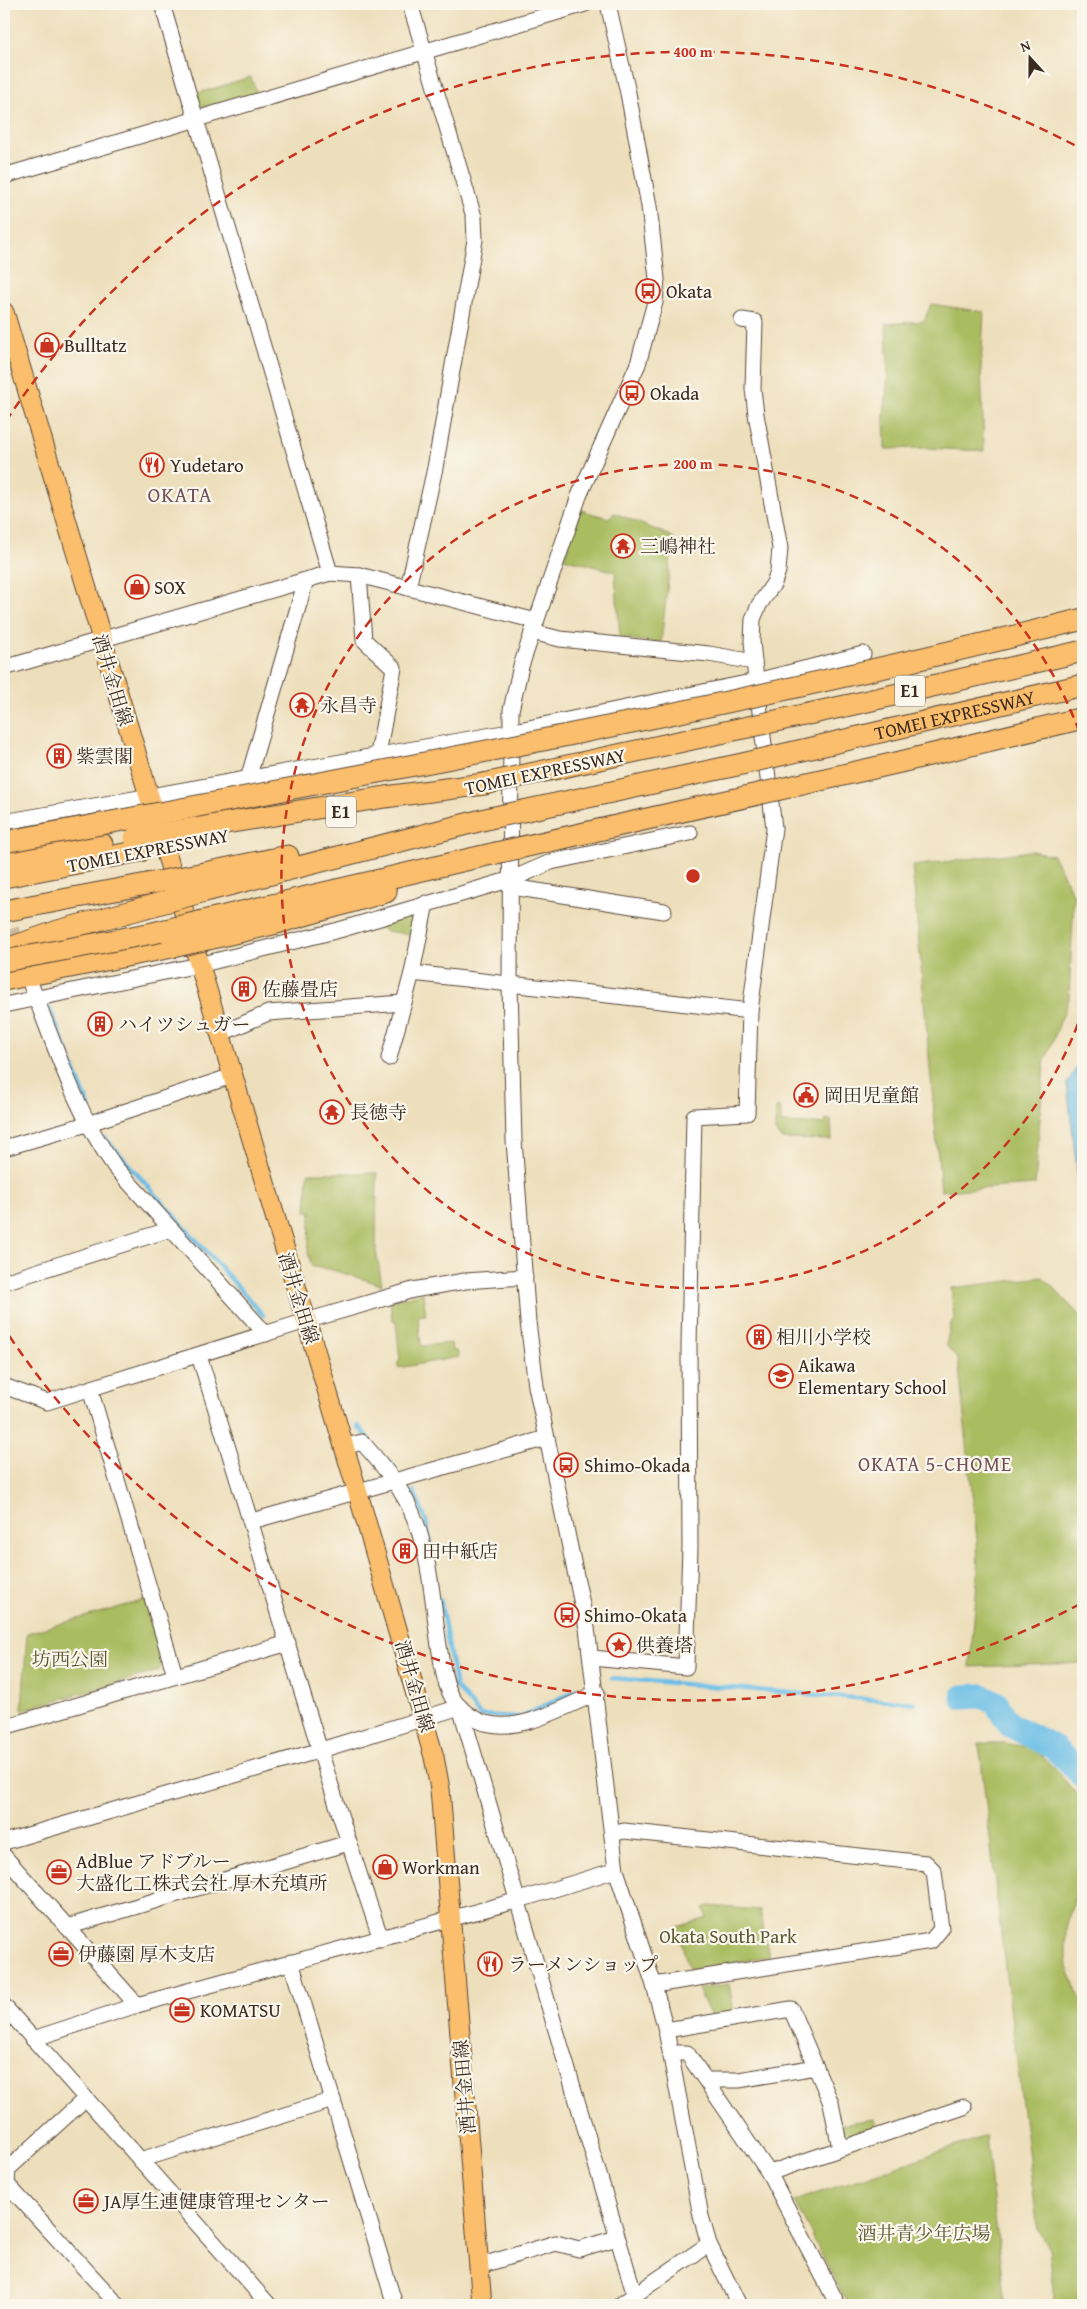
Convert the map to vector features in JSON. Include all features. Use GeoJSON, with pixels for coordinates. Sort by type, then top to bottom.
{"type":"FeatureCollection","features":[{"type":"Feature","properties":{"kind":"highway"},"geometry":{"type":"LineString","coordinates":[[4,842],[484,753],[789,688],[1083,619]]}},
{"type":"Feature","properties":{"kind":"highway","name":"TOMEI EXPRESSWAY"},"geometry":{"type":"LineString","coordinates":[[4,878],[138,845],[484,784],[859,703],[1083,651]]}},
{"type":"Feature","properties":{"kind":"highway","name":"TOMEI EXPRESSWAY"},"geometry":{"type":"LineString","coordinates":[[4,911],[147,884],[204,882],[742,764],[1083,685]]}},
{"type":"Feature","properties":{"kind":"highway"},"geometry":{"type":"LineString","coordinates":[[4,962],[205,930],[496,857],[558,839],[896,763],[1083,718]]}},
{"type":"Feature","properties":{"kind":"highway"},"geometry":{"type":"LineString","coordinates":[[4,861],[138,845]]}},
{"type":"Feature","properties":{"kind":"highway"},"geometry":{"type":"LineString","coordinates":[[4,950],[58,931],[154,905],[204,882]]}},
{"type":"Feature","properties":{"kind":"highway"},"geometry":{"type":"LineString","coordinates":[[4,980],[172,947],[205,930]]}},
{"type":"Feature","properties":{"kind":"main road","name":"酒井金田線"},"geometry":{"type":"LineString","coordinates":[[4,312],[424,1717],[440,1789],[482,2305]]}},
{"type":"Feature","properties":{"kind":"street"},"geometry":{"type":"LineString","coordinates":[[162,4],[330,573]]}},
{"type":"Feature","properties":{"kind":"street"},"geometry":{"type":"LineString","coordinates":[[408,588],[435,468],[475,240],[474,217],[410,4]]}},
{"type":"Feature","properties":{"kind":"street"},"geometry":{"type":"LineString","coordinates":[[4,176],[585,4]]}},
{"type":"Feature","properties":{"kind":"street"},"geometry":{"type":"LineString","coordinates":[[608,4],[628,92],[649,206],[657,279],[655,302],[638,364],[579,496],[515,684],[509,732],[512,883],[510,985],[514,1141],[536,1386],[593,1664],[616,1870],[654,1985],[666,2030],[701,2216],[709,2244],[739,2305]]}},
{"type":"Feature","properties":{"kind":"street"},"geometry":{"type":"LineString","coordinates":[[593,1664],[686,1667],[690,1548],[690,1346],[694,1116],[747,1113],[750,1011],[774,828],[752,641],[753,619],[759,605],[774,583],[778,571],[780,548],[755,406],[753,362],[755,322],[742,320]]}},
{"type":"Feature","properties":{"kind":"street"},"geometry":{"type":"LineString","coordinates":[[4,668],[330,573],[359,575],[408,588],[534,627],[560,639],[709,654],[754,662]]}},
{"type":"Feature","properties":{"kind":"street"},"geometry":{"type":"LineString","coordinates":[[359,575],[364,640],[394,668],[378,754]]}},
{"type":"Feature","properties":{"kind":"street"},"geometry":{"type":"LineString","coordinates":[[248,779],[306,580]]}},
{"type":"Feature","properties":{"kind":"street"},"geometry":{"type":"LineString","coordinates":[[4,822],[509,732],[756,681],[863,654]]}},
{"type":"Feature","properties":{"kind":"street"},"geometry":{"type":"LineString","coordinates":[[4,1005],[34,992],[199,965],[339,930],[426,903],[512,883],[551,862],[690,833]]}},
{"type":"Feature","properties":{"kind":"street"},"geometry":{"type":"LineString","coordinates":[[512,883],[664,911]]}},
{"type":"Feature","properties":{"kind":"street"},"geometry":{"type":"LineString","coordinates":[[389,1058],[412,973],[426,903]]}},
{"type":"Feature","properties":{"kind":"street"},"geometry":{"type":"LineString","coordinates":[[412,973],[750,1011]]}},
{"type":"Feature","properties":{"kind":"street"},"geometry":{"type":"LineString","coordinates":[[34,992],[87,1124],[115,1167],[266,1334]]}},
{"type":"Feature","properties":{"kind":"street"},"geometry":{"type":"LineString","coordinates":[[220,1034],[268,1013],[403,1004]]}},
{"type":"Feature","properties":{"kind":"street"},"geometry":{"type":"LineString","coordinates":[[4,1148],[87,1124],[232,1076]]}},
{"type":"Feature","properties":{"kind":"street"},"geometry":{"type":"LineString","coordinates":[[4,1282],[170,1229]]}},
{"type":"Feature","properties":{"kind":"street"},"geometry":{"type":"LineString","coordinates":[[4,1386],[47,1402],[306,1321],[413,1290],[465,1281],[525,1277]]}},
{"type":"Feature","properties":{"kind":"street"},"geometry":{"type":"LineString","coordinates":[[199,1356],[252,1521],[348,1843],[381,1938]]}},
{"type":"Feature","properties":{"kind":"street"},"geometry":{"type":"LineString","coordinates":[[90,1389],[175,1674]]}},
{"type":"Feature","properties":{"kind":"street"},"geometry":{"type":"LineString","coordinates":[[252,1521],[547,1438]]}},
{"type":"Feature","properties":{"kind":"street"},"geometry":{"type":"LineString","coordinates":[[344,1447],[362,1442],[396,1480],[411,1508],[424,1545],[443,1672],[452,1697],[460,1707],[479,1721],[505,1725],[525,1722],[596,1691]]}},
{"type":"Feature","properties":{"kind":"street"},"geometry":{"type":"LineString","coordinates":[[4,1726],[288,1642]]}},
{"type":"Feature","properties":{"kind":"street"},"geometry":{"type":"LineString","coordinates":[[4,1842],[321,1750],[460,1707]]}},
{"type":"Feature","properties":{"kind":"street"},"geometry":{"type":"LineString","coordinates":[[460,1707],[519,1900],[634,2296]]}},
{"type":"Feature","properties":{"kind":"street"},"geometry":{"type":"LineString","coordinates":[[612,1834],[624,1831],[926,1863],[934,1871],[941,1929],[932,1941],[654,1985]]}},
{"type":"Feature","properties":{"kind":"street"},"geometry":{"type":"LineString","coordinates":[[67,1926],[348,1843]]}},
{"type":"Feature","properties":{"kind":"street"},"geometry":{"type":"LineString","coordinates":[[4,1856],[137,2005]]}},
{"type":"Feature","properties":{"kind":"street"},"geometry":{"type":"LineString","coordinates":[[33,2039],[137,2005],[519,1900],[616,1870]]}},
{"type":"Feature","properties":{"kind":"street"},"geometry":{"type":"LineString","coordinates":[[292,1962],[395,2305]]}},
{"type":"Feature","properties":{"kind":"street"},"geometry":{"type":"LineString","coordinates":[[4,2006],[269,2305]]}},
{"type":"Feature","properties":{"kind":"street"},"geometry":{"type":"LineString","coordinates":[[666,2030],[790,2009],[831,2103],[840,2148]]}},
{"type":"Feature","properties":{"kind":"street"},"geometry":{"type":"LineString","coordinates":[[671,2053],[688,2053],[769,2172],[838,2305]]}},
{"type":"Feature","properties":{"kind":"street"},"geometry":{"type":"LineString","coordinates":[[706,2080],[739,2080],[816,2067]]}},
{"type":"Feature","properties":{"kind":"street"},"geometry":{"type":"LineString","coordinates":[[85,2099],[8,2169],[7,2184],[118,2305]]}},
{"type":"Feature","properties":{"kind":"street"},"geometry":{"type":"LineString","coordinates":[[140,2160],[334,2100]]}},
{"type":"Feature","properties":{"kind":"street"},"geometry":{"type":"LineString","coordinates":[[769,2172],[964,2107]]}},
{"type":"Feature","properties":{"kind":"street"},"geometry":{"type":"LineString","coordinates":[[479,2266],[556,2243],[579,2249],[617,2238]]}},
{"type":"Feature","properties":{"kind":"street"},"geometry":{"type":"LineString","coordinates":[[620,2305],[709,2244]]}},
{"type":"Feature","properties":{"kind":"green space"},"geometry":{"type":"Polygon","coordinates":[[[251,77],[257,93],[205,107],[198,104],[195,94],[251,77]]]}},
{"type":"Feature","properties":{"kind":"green space"},"geometry":{"type":"Polygon","coordinates":[[[931,304],[984,312],[981,368],[984,451],[925,448],[885,449],[884,416],[888,377],[886,324],[924,321],[931,304]]]}},
{"type":"Feature","properties":{"kind":"green space"},"geometry":{"type":"Polygon","coordinates":[[[580,510],[608,518],[615,513],[673,537],[661,643],[620,638],[615,572],[564,558],[580,510]]]}},
{"type":"Feature","properties":{"kind":"green space"},"geometry":{"type":"Polygon","coordinates":[[[1031,851],[1053,855],[1074,896],[1069,999],[1044,1064],[1035,1185],[941,1191],[912,866],[1031,851]]]}},
{"type":"Feature","properties":{"kind":"green space"},"geometry":{"type":"Polygon","coordinates":[[[414,916],[418,919],[414,935],[386,931],[377,926],[414,916]]]}},
{"type":"Feature","properties":{"kind":"green space"},"geometry":{"type":"Polygon","coordinates":[[[776,1108],[781,1108],[781,1123],[825,1124],[826,1119],[831,1120],[832,1140],[781,1139],[775,1132],[776,1108]]]}},
{"type":"Feature","properties":{"kind":"green space"},"geometry":{"type":"Polygon","coordinates":[[[308,1173],[377,1173],[376,1250],[382,1285],[329,1269],[312,1267],[308,1253],[311,1211],[306,1211],[308,1173]]]}},
{"type":"Feature","properties":{"kind":"green space"},"geometry":{"type":"Polygon","coordinates":[[[1043,1277],[1083,1319],[1083,1663],[970,1667],[978,1571],[977,1540],[958,1359],[946,1345],[954,1318],[951,1288],[1043,1277]]]}},
{"type":"Feature","properties":{"kind":"green space"},"geometry":{"type":"Polygon","coordinates":[[[423,1293],[426,1315],[418,1316],[421,1346],[451,1343],[452,1351],[457,1351],[459,1357],[398,1368],[398,1362],[400,1361],[396,1321],[392,1320],[390,1301],[423,1293]]]}},
{"type":"Feature","properties":{"kind":"green space","name":"坊西公園"},"geometry":{"type":"Polygon","coordinates":[[[145,1600],[163,1661],[159,1671],[22,1710],[27,1633],[145,1600]]]}},
{"type":"Feature","properties":{"kind":"green space"},"geometry":{"type":"Polygon","coordinates":[[[979,1743],[1004,1743],[1034,1748],[1059,1773],[1081,1800],[1083,1810],[1083,1862],[1066,1929],[1066,1961],[1077,1993],[1083,2002],[1083,2305],[1056,2305],[1049,2248],[1038,2231],[979,1743]]]}},
{"type":"Feature","properties":{"kind":"green space","name":"Okata South Park"},"geometry":{"type":"Polygon","coordinates":[[[709,1906],[760,1910],[769,1957],[689,1970],[677,1927],[707,1918],[703,1908],[709,1906]]]}},
{"type":"Feature","properties":{"kind":"green space"},"geometry":{"type":"Polygon","coordinates":[[[729,1984],[734,2013],[710,2015],[698,1989],[729,1984]]]}},
{"type":"Feature","properties":{"kind":"green space"},"geometry":{"type":"Polygon","coordinates":[[[874,2119],[877,2129],[847,2139],[843,2136],[840,2124],[874,2119]]]}},
{"type":"Feature","properties":{"kind":"green space","name":"酒井青少年広場"},"geometry":{"type":"Polygon","coordinates":[[[986,2136],[1005,2305],[848,2305],[794,2201],[986,2136]]]}},
{"type":"Feature","properties":{"kind":"water"},"geometry":{"type":"Polygon","coordinates":[[[1083,1056],[1083,1224],[1067,1084],[1083,1056]]]}},
{"type":"Feature","properties":{"kind":"waterway"},"geometry":{"type":"LineString","coordinates":[[50,1009],[90,1109]]}},
{"type":"Feature","properties":{"kind":"waterway"},"geometry":{"type":"LineString","coordinates":[[105,1138],[263,1315]]}},
{"type":"Feature","properties":{"kind":"waterway"},"geometry":{"type":"LineString","coordinates":[[358,1426],[370,1440]]}},
{"type":"Feature","properties":{"kind":"waterway"},"geometry":{"type":"LineString","coordinates":[[387,1459],[394,1468]]}},
{"type":"Feature","properties":{"kind":"waterway"},"geometry":{"type":"LineString","coordinates":[[414,1491],[426,1521],[431,1549]]}},
{"type":"Feature","properties":{"kind":"waterway"},"geometry":{"type":"LineString","coordinates":[[440,1599],[456,1687],[480,1715],[518,1717]]}},
{"type":"Feature","properties":{"kind":"waterway"},"geometry":{"type":"LineString","coordinates":[[612,1678],[915,1703]]}},
{"type":"Feature","properties":{"kind":"waterway"},"geometry":{"type":"LineString","coordinates":[[526,1715],[578,1689]]}},
{"type":"Feature","properties":{"kind":"waterway"},"geometry":{"type":"LineString","coordinates":[[963,1697],[982,1696],[996,1703],[1010,1725],[1053,1747],[1083,1776]]}},
{"type":"Feature","properties":{"kind":"tunnel"},"geometry":{"type":"LineString","coordinates":[[4,907],[20,955]]}},
{"type":"Feature","properties":{"kind":"place","name":"Okata"},"geometry":{"type":"Point","coordinates":[648,291]}},
{"type":"Feature","properties":{"kind":"place","name":"Bulltatz"},"geometry":{"type":"Point","coordinates":[47,345]}},
{"type":"Feature","properties":{"kind":"place","name":"Okada"},"geometry":{"type":"Point","coordinates":[632,393]}},
{"type":"Feature","properties":{"kind":"place","name":"Yudetaro"},"geometry":{"type":"Point","coordinates":[152,465]}},
{"type":"Feature","properties":{"kind":"place","name":"三嶋神社"},"geometry":{"type":"Point","coordinates":[623,546]}},
{"type":"Feature","properties":{"kind":"place","name":"SOX"},"geometry":{"type":"Point","coordinates":[137,587]}},
{"type":"Feature","properties":{"kind":"place","name":"永昌寺"},"geometry":{"type":"Point","coordinates":[302,705]}},
{"type":"Feature","properties":{"kind":"place","name":"紫雲閣"},"geometry":{"type":"Point","coordinates":[59,756]}},
{"type":"Feature","properties":{"kind":"place","name":"佐藤畳店"},"geometry":{"type":"Point","coordinates":[244,989]}},
{"type":"Feature","properties":{"kind":"place","name":"ハイツシュガー"},"geometry":{"type":"Point","coordinates":[100,1024]}},
{"type":"Feature","properties":{"kind":"place","name":"岡田児童館"},"geometry":{"type":"Point","coordinates":[806,1095]}},
{"type":"Feature","properties":{"kind":"place","name":"長徳寺"},"geometry":{"type":"Point","coordinates":[332,1112]}},
{"type":"Feature","properties":{"kind":"place","name":"相川小学校"},"geometry":{"type":"Point","coordinates":[759,1337]}},
{"type":"Feature","properties":{"kind":"place","name":"Aikawa Elementary School"},"geometry":{"type":"Point","coordinates":[781,1376]}},
{"type":"Feature","properties":{"kind":"place","name":"Shimo-Okada"},"geometry":{"type":"Point","coordinates":[566,1465]}},
{"type":"Feature","properties":{"kind":"place","name":"田中紙店"},"geometry":{"type":"Point","coordinates":[405,1551]}},
{"type":"Feature","properties":{"kind":"place","name":"Shimo-Okata"},"geometry":{"type":"Point","coordinates":[567,1615]}},
{"type":"Feature","properties":{"kind":"place","name":"供養塔"},"geometry":{"type":"Point","coordinates":[619,1645]}},
{"type":"Feature","properties":{"kind":"place","name":"Workman"},"geometry":{"type":"Point","coordinates":[385,1867]}},
{"type":"Feature","properties":{"kind":"place","name":"AdBlue アドブルー 大盛化工株式会社 厚木充填所"},"geometry":{"type":"Point","coordinates":[59,1872]}},
{"type":"Feature","properties":{"kind":"place","name":"伊藤園 厚木支店"},"geometry":{"type":"Point","coordinates":[61,1954]}},
{"type":"Feature","properties":{"kind":"place","name":"ラーメンショップ"},"geometry":{"type":"Point","coordinates":[490,1964]}},
{"type":"Feature","properties":{"kind":"place","name":"KOMATSU"},"geometry":{"type":"Point","coordinates":[182,2010]}},
{"type":"Feature","properties":{"kind":"place","name":"JA厚生連健康管理センター"},"geometry":{"type":"Point","coordinates":[86,2201]}},
{"type":"Feature","properties":{"kind":"district","name":"OKATA"},"geometry":{"type":"Point","coordinates":[180,495]}},
{"type":"Feature","properties":{"kind":"district","name":"OKATA 5-CHOME"},"geometry":{"type":"Point","coordinates":[935,1464]}}]}
